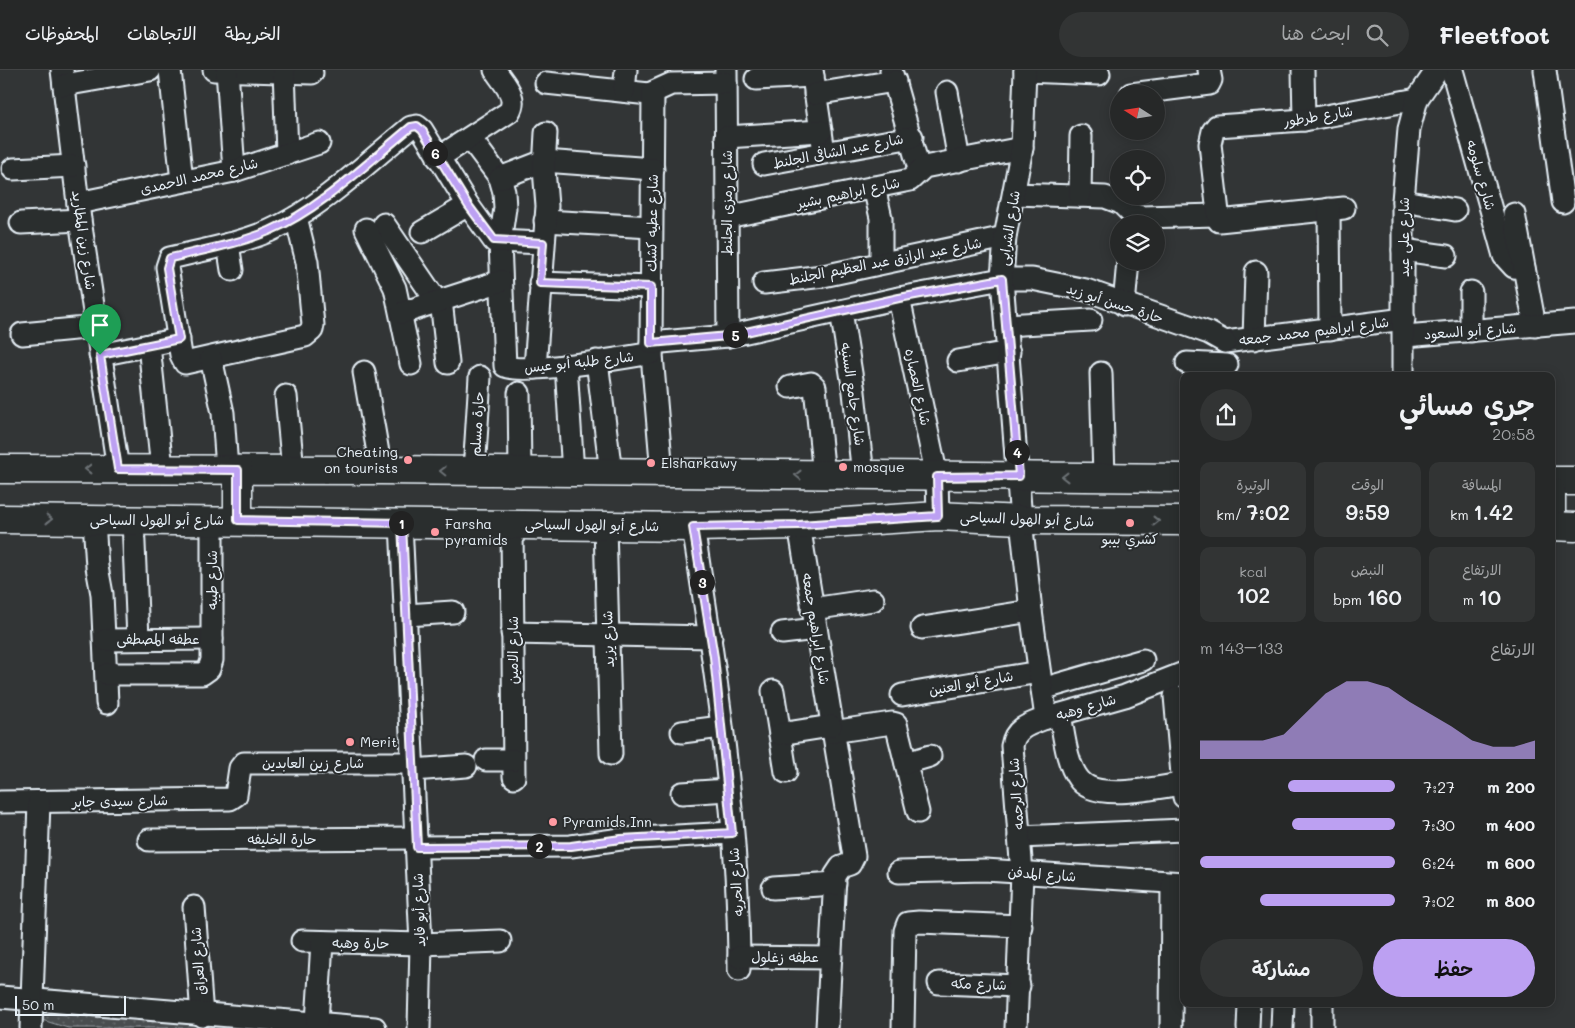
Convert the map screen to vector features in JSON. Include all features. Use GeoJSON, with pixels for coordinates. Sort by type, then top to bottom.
{"type":"FeatureCollection","features":[{"type":"Feature","properties":{"kind":"main road"},"geometry":{"type":"LineString","coordinates":[[0,469],[381,470],[824,476],[1180,478]]}},
{"type":"Feature","properties":{"kind":"main road"},"geometry":{"type":"LineString","coordinates":[[232,470],[238,520]]}},
{"type":"Feature","properties":{"kind":"main road"},"geometry":{"type":"LineString","coordinates":[[1555,481],[1575,481]]}},
{"type":"Feature","properties":{"kind":"main road","name":"شارع أبو الهول السياحى"},"geometry":{"type":"LineString","coordinates":[[0,519],[238,520],[693,527],[799,525],[938,516],[1022,520],[1180,521]]}},
{"type":"Feature","properties":{"kind":"main road"},"geometry":{"type":"LineString","coordinates":[[1555,526],[1575,527]]}},
{"type":"Feature","properties":{"kind":"street"},"geometry":{"type":"LineString","coordinates":[[63,77],[150,70]]}},
{"type":"Feature","properties":{"kind":"street"},"geometry":{"type":"LineString","coordinates":[[170,70],[182,181]]}},
{"type":"Feature","properties":{"kind":"street"},"geometry":{"type":"LineString","coordinates":[[214,70],[312,72]]}},
{"type":"Feature","properties":{"kind":"street"},"geometry":{"type":"LineString","coordinates":[[227,70],[234,171]]}},
{"type":"Feature","properties":{"kind":"street"},"geometry":{"type":"LineString","coordinates":[[438,158],[509,112],[512,107],[513,98],[495,70]]}},
{"type":"Feature","properties":{"kind":"street"},"geometry":{"type":"LineString","coordinates":[[1025,70],[1099,74]]}},
{"type":"Feature","properties":{"kind":"street","name":"شارع الشرابى"},"geometry":{"type":"LineString","coordinates":[[1022,520],[1002,279],[1005,237],[1022,148],[1025,70]]}},
{"type":"Feature","properties":{"kind":"street"},"geometry":{"type":"LineString","coordinates":[[1165,89],[1209,84],[1211,80],[1209,70]]}},
{"type":"Feature","properties":{"kind":"street"},"geometry":{"type":"LineString","coordinates":[[1303,70],[1304,120]]}},
{"type":"Feature","properties":{"kind":"street","name":"شارع سلومه"},"geometry":{"type":"LineString","coordinates":[[1452,70],[1504,256],[1514,267],[1524,268]]}},
{"type":"Feature","properties":{"kind":"street"},"geometry":{"type":"LineString","coordinates":[[1545,70],[1562,202]]}},
{"type":"Feature","properties":{"kind":"street"},"geometry":{"type":"LineString","coordinates":[[284,71],[287,154]]}},
{"type":"Feature","properties":{"kind":"street"},"geometry":{"type":"LineString","coordinates":[[546,83],[625,80],[653,93],[671,84],[726,76]]}},
{"type":"Feature","properties":{"kind":"street","name":"شارع رمزى الجلنط"},"geometry":{"type":"LineString","coordinates":[[726,76],[728,336]]}},
{"type":"Feature","properties":{"kind":"street"},"geometry":{"type":"LineString","coordinates":[[756,79],[813,80],[893,76],[912,137],[919,169]]}},
{"type":"Feature","properties":{"kind":"street","name":"شارع زين المطاريد"},"geometry":{"type":"LineString","coordinates":[[63,77],[79,211],[118,469]]}},
{"type":"Feature","properties":{"kind":"street"},"geometry":{"type":"LineString","coordinates":[[813,80],[824,153]]}},
{"type":"Feature","properties":{"kind":"street","name":"شارع طرطور"},"geometry":{"type":"LineString","coordinates":[[1220,219],[1210,144],[1213,130],[1218,126],[1304,120],[1425,81]]}},
{"type":"Feature","properties":{"kind":"street","name":"شارع على عيد"},"geometry":{"type":"LineString","coordinates":[[1403,372],[1403,201],[1408,129],[1425,81]]}},
{"type":"Feature","properties":{"kind":"street"},"geometry":{"type":"LineString","coordinates":[[947,92],[959,161]]}},
{"type":"Feature","properties":{"kind":"street","name":"شارع عطيه كشك"},"geometry":{"type":"LineString","coordinates":[[653,93],[652,348],[662,473]]}},
{"type":"Feature","properties":{"kind":"street"},"geometry":{"type":"LineString","coordinates":[[296,217],[307,262],[312,330],[305,336],[211,358],[185,362],[179,339],[167,268],[170,258],[256,236],[296,217],[411,127],[420,128],[487,234],[500,242],[543,243]]}},
{"type":"Feature","properties":{"kind":"street"},"geometry":{"type":"LineString","coordinates":[[726,138],[821,131]]}},
{"type":"Feature","properties":{"kind":"street"},"geometry":{"type":"LineString","coordinates":[[535,368],[547,206],[544,161],[546,133]]}},
{"type":"Feature","properties":{"kind":"street"},"geometry":{"type":"LineString","coordinates":[[1080,196],[1081,136]]}},
{"type":"Feature","properties":{"kind":"street","name":"شارع عبد الشافى الجلنط"},"geometry":{"type":"LineString","coordinates":[[764,164],[912,137]]}},
{"type":"Feature","properties":{"kind":"street","name":"شارع طلبه أبو عيس"},"geometry":{"type":"LineString","coordinates":[[470,138],[500,178],[505,200],[500,242],[505,366],[509,368],[535,368],[596,361],[652,348],[728,336],[841,311]]}},
{"type":"Feature","properties":{"kind":"street","name":"شارع محمد الاحمدى"},"geometry":{"type":"LineString","coordinates":[[21,223],[79,211],[182,181],[234,171],[318,143]]}},
{"type":"Feature","properties":{"kind":"street","name":"شارع ابراهيم بشير"},"geometry":{"type":"LineString","coordinates":[[727,217],[910,180],[916,176],[919,169],[1022,148]]}},
{"type":"Feature","properties":{"kind":"street"},"geometry":{"type":"LineString","coordinates":[[500,178],[544,161],[653,169]]}},
{"type":"Feature","properties":{"kind":"street"},"geometry":{"type":"LineString","coordinates":[[13,169],[74,166]]}},
{"type":"Feature","properties":{"kind":"street"},"geometry":{"type":"LineString","coordinates":[[874,187],[882,218],[881,262]]}},
{"type":"Feature","properties":{"kind":"street"},"geometry":{"type":"LineString","coordinates":[[1014,194],[1113,199],[1128,215]]}},
{"type":"Feature","properties":{"kind":"street"},"geometry":{"type":"LineString","coordinates":[[1403,201],[1455,210]]}},
{"type":"Feature","properties":{"kind":"street"},"geometry":{"type":"LineString","coordinates":[[422,232],[468,205]]}},
{"type":"Feature","properties":{"kind":"street"},"geometry":{"type":"LineString","coordinates":[[1165,218],[1220,219],[1337,208],[1330,329]]}},
{"type":"Feature","properties":{"kind":"street","name":"شارع أبو السعود"},"geometry":{"type":"LineString","coordinates":[[1514,214],[1535,326]]}},
{"type":"Feature","properties":{"kind":"street"},"geometry":{"type":"LineString","coordinates":[[545,221],[651,227]]}},
{"type":"Feature","properties":{"kind":"street"},"geometry":{"type":"LineString","coordinates":[[411,364],[396,288],[375,227],[442,309],[448,363]]}},
{"type":"Feature","properties":{"kind":"street","name":"شارع عبد الرازق عبد العظيم الجلنط"},"geometry":{"type":"LineString","coordinates":[[764,283],[823,276],[881,262],[1005,237]]}},
{"type":"Feature","properties":{"kind":"street"},"geometry":{"type":"LineString","coordinates":[[228,244],[232,270]]}},
{"type":"Feature","properties":{"kind":"street"},"geometry":{"type":"LineString","coordinates":[[1403,250],[1446,256]]}},
{"type":"Feature","properties":{"kind":"street"},"geometry":{"type":"LineString","coordinates":[[1124,305],[1127,270]]}},
{"type":"Feature","properties":{"kind":"street"},"geometry":{"type":"LineString","coordinates":[[1254,339],[1256,272]]}},
{"type":"Feature","properties":{"kind":"street","name":"حارة حسن أبو زيد"},"geometry":{"type":"LineString","coordinates":[[841,311],[1002,279],[1032,279],[1086,290],[1124,305],[1209,333],[1225,342]]}},
{"type":"Feature","properties":{"kind":"street"},"geometry":{"type":"LineString","coordinates":[[402,313],[501,281]]}},
{"type":"Feature","properties":{"kind":"street"},"geometry":{"type":"LineString","coordinates":[[540,283],[651,287]]}},
{"type":"Feature","properties":{"kind":"street"},"geometry":{"type":"LineString","coordinates":[[1471,292],[1471,331]]}},
{"type":"Feature","properties":{"kind":"street","name":"شارع العصاره"},"geometry":{"type":"LineString","coordinates":[[899,298],[937,477],[938,516]]}},
{"type":"Feature","properties":{"kind":"street","name":"شارع جامع السنيه"},"geometry":{"type":"LineString","coordinates":[[841,311],[854,392],[863,476]]}},
{"type":"Feature","properties":{"kind":"street"},"geometry":{"type":"LineString","coordinates":[[1006,325],[1091,320]]}},
{"type":"Feature","properties":{"kind":"street","name":"شارع أبو السعود"},"geometry":{"type":"LineString","coordinates":[[1404,328],[1471,331],[1575,322]]}},
{"type":"Feature","properties":{"kind":"street"},"geometry":{"type":"LineString","coordinates":[[22,334],[96,327]]}},
{"type":"Feature","properties":{"kind":"street","name":"شارع ابراهيم محمد جمعه"},"geometry":{"type":"LineString","coordinates":[[1225,342],[1330,329],[1404,328]]}},
{"type":"Feature","properties":{"kind":"street"},"geometry":{"type":"LineString","coordinates":[[100,355],[179,339]]}},
{"type":"Feature","properties":{"kind":"street"},"geometry":{"type":"LineString","coordinates":[[1187,363],[1228,371],[1225,342]]}},
{"type":"Feature","properties":{"kind":"street"},"geometry":{"type":"LineString","coordinates":[[149,345],[162,469]]}},
{"type":"Feature","properties":{"kind":"street"},"geometry":{"type":"LineString","coordinates":[[958,361],[1009,352]]}},
{"type":"Feature","properties":{"kind":"street"},"geometry":{"type":"LineString","coordinates":[[211,358],[232,470]]}},
{"type":"Feature","properties":{"kind":"street"},"geometry":{"type":"LineString","coordinates":[[596,361],[611,473]]}},
{"type":"Feature","properties":{"kind":"street"},"geometry":{"type":"LineString","coordinates":[[566,365],[573,473]]}},
{"type":"Feature","properties":{"kind":"street"},"geometry":{"type":"LineString","coordinates":[[364,372],[381,470]]}},
{"type":"Feature","properties":{"kind":"street"},"geometry":{"type":"LineString","coordinates":[[1102,373],[1104,477]]}},
{"type":"Feature","properties":{"kind":"street","name":"حارة مسلم"},"geometry":{"type":"LineString","coordinates":[[474,472],[480,377]]}},
{"type":"Feature","properties":{"kind":"street"},"geometry":{"type":"LineString","coordinates":[[790,387],[811,383],[814,387],[824,476]]}},
{"type":"Feature","properties":{"kind":"street"},"geometry":{"type":"LineString","coordinates":[[519,393],[520,472]]}},
{"type":"Feature","properties":{"kind":"street"},"geometry":{"type":"LineString","coordinates":[[286,396],[293,470]]}},
{"type":"Feature","properties":{"kind":"street"},"geometry":{"type":"LineString","coordinates":[[94,520],[94,540],[105,640],[107,703]]}},
{"type":"Feature","properties":{"kind":"street"},"geometry":{"type":"LineString","coordinates":[[133,520],[138,639]]}},
{"type":"Feature","properties":{"kind":"street"},"geometry":{"type":"LineString","coordinates":[[1022,520],[1031,611],[1041,680],[1078,779],[1086,786],[1109,793],[1180,791]]}},
{"type":"Feature","properties":{"kind":"street","name":"شارع طيبه"},"geometry":{"type":"LineString","coordinates":[[107,674],[202,674],[212,665],[212,521]]}},
{"type":"Feature","properties":{"kind":"street","name":"شارع أبو فايد"},"geometry":{"type":"LineString","coordinates":[[402,523],[421,944],[418,1028]]}},
{"type":"Feature","properties":{"kind":"street","name":"شارع الامين"},"geometry":{"type":"LineString","coordinates":[[413,766],[476,763],[513,768],[512,524]]}},
{"type":"Feature","properties":{"kind":"street","name":"شارع يزيد"},"geometry":{"type":"LineString","coordinates":[[604,525],[611,754]]}},
{"type":"Feature","properties":{"kind":"street","name":"شارع ابراهيم جمعه"},"geometry":{"type":"LineString","coordinates":[[799,525],[854,856],[850,864],[838,869],[835,884]]}},
{"type":"Feature","properties":{"kind":"street","name":"شارع الحريه"},"geometry":{"type":"LineString","coordinates":[[693,527],[722,727],[738,897],[739,964]]}},
{"type":"Feature","properties":{"kind":"street"},"geometry":{"type":"LineString","coordinates":[[782,633],[814,619],[873,600]]}},
{"type":"Feature","properties":{"kind":"street"},"geometry":{"type":"LineString","coordinates":[[922,628],[1031,611]]}},
{"type":"Feature","properties":{"kind":"street"},"geometry":{"type":"LineString","coordinates":[[406,615],[453,612]]}},
{"type":"Feature","properties":{"kind":"street"},"geometry":{"type":"LineString","coordinates":[[512,633],[710,637]]}},
{"type":"Feature","properties":{"kind":"street","name":"عطفه المصطفى"},"geometry":{"type":"LineString","coordinates":[[105,640],[212,639]]}},
{"type":"Feature","properties":{"kind":"street","name":"شارع أبو العنين"},"geometry":{"type":"LineString","coordinates":[[902,695],[1041,680],[1143,660]]}},
{"type":"Feature","properties":{"kind":"street","name":"شارع وهبه"},"geometry":{"type":"LineString","coordinates":[[1053,716],[1125,696],[1180,675]]}},
{"type":"Feature","properties":{"kind":"street"},"geometry":{"type":"LineString","coordinates":[[774,691],[786,772]]}},
{"type":"Feature","properties":{"kind":"street"},"geometry":{"type":"LineString","coordinates":[[1175,696],[1180,722]]}},
{"type":"Feature","properties":{"kind":"street","name":"شارع الرحمه"},"geometry":{"type":"LineString","coordinates":[[1016,1028],[1022,873],[1013,740],[1020,729],[1053,716]]}},
{"type":"Feature","properties":{"kind":"street"},"geometry":{"type":"LineString","coordinates":[[780,734],[894,723],[918,812]]}},
{"type":"Feature","properties":{"kind":"street"},"geometry":{"type":"LineString","coordinates":[[682,732],[722,727]]}},
{"type":"Feature","properties":{"kind":"street"},"geometry":{"type":"LineString","coordinates":[[906,763],[930,756]]}},
{"type":"Feature","properties":{"kind":"street","name":"شارع زين العابدين"},"geometry":{"type":"LineString","coordinates":[[236,792],[240,768],[244,763],[413,766]]}},
{"type":"Feature","properties":{"kind":"street"},"geometry":{"type":"LineString","coordinates":[[682,793],[728,790]]}},
{"type":"Feature","properties":{"kind":"street","name":"شارع سيدى جابر"},"geometry":{"type":"LineString","coordinates":[[0,802],[230,799],[236,792]]}},
{"type":"Feature","properties":{"kind":"street"},"geometry":{"type":"LineString","coordinates":[[31,1028],[40,802]]}},
{"type":"Feature","properties":{"kind":"street"},"geometry":{"type":"LineString","coordinates":[[1019,837],[1180,830]]}},
{"type":"Feature","properties":{"kind":"street","name":"حارة الخليفه"},"geometry":{"type":"LineString","coordinates":[[149,840],[416,842],[571,846],[621,839],[732,833]]}},
{"type":"Feature","properties":{"kind":"street","name":"شارع المدفن"},"geometry":{"type":"LineString","coordinates":[[899,872],[972,870],[1178,883]]}},
{"type":"Feature","properties":{"kind":"street"},"geometry":{"type":"LineString","coordinates":[[1170,1028],[1177,994],[1178,883]]}},
{"type":"Feature","properties":{"kind":"street"},"geometry":{"type":"LineString","coordinates":[[772,888],[835,884],[827,1028]]}},
{"type":"Feature","properties":{"kind":"street","name":"شارع العراق"},"geometry":{"type":"LineString","coordinates":[[194,907],[202,1016]]}},
{"type":"Feature","properties":{"kind":"street"},"geometry":{"type":"LineString","coordinates":[[903,1028],[905,931],[908,923],[1021,926]]}},
{"type":"Feature","properties":{"kind":"street","name":"حارة وهبه"},"geometry":{"type":"LineString","coordinates":[[317,1022],[312,941],[421,944],[500,941]]}},
{"type":"Feature","properties":{"kind":"street","name":"عطفه زغلول"},"geometry":{"type":"LineString","coordinates":[[739,964],[831,958]]}},
{"type":"Feature","properties":{"kind":"street","name":"شارع مكه"},"geometry":{"type":"LineString","coordinates":[[939,983],[1019,986]]}},
{"type":"Feature","properties":{"kind":"street"},"geometry":{"type":"LineString","coordinates":[[0,998],[202,1016],[317,1022],[375,1028]]}},
{"type":"Feature","properties":{"kind":"street"},"geometry":{"type":"LineString","coordinates":[[1248,1028],[1249,1007]]}},
{"type":"Feature","properties":{"kind":"street"},"geometry":{"type":"LineString","coordinates":[[1282,1028],[1283,1007]]}},
{"type":"Feature","properties":{"kind":"street"},"geometry":{"type":"LineString","coordinates":[[1322,1007],[1322,1028]]}},
{"type":"Feature","properties":{"kind":"shaded area"},"geometry":{"type":"Polygon","coordinates":[[[39,1013],[251,1028],[68,1028],[39,1019],[39,1013]]]}},
{"type":"Feature","properties":{"kind":"place","name":"Cheating on tourists"},"geometry":{"type":"Point","coordinates":[408,460]}},
{"type":"Feature","properties":{"kind":"place","name":"Elsharkawy"},"geometry":{"type":"Point","coordinates":[651,463]}},
{"type":"Feature","properties":{"kind":"place","name":"mosque"},"geometry":{"type":"Point","coordinates":[843,467]}},
{"type":"Feature","properties":{"kind":"place","name":"كشري بيبو"},"geometry":{"type":"Point","coordinates":[1130,523]}},
{"type":"Feature","properties":{"kind":"place","name":"Farsha pyramids"},"geometry":{"type":"Point","coordinates":[435,532]}},
{"type":"Feature","properties":{"kind":"place","name":"Merit"},"geometry":{"type":"Point","coordinates":[350,742]}},
{"type":"Feature","properties":{"kind":"place","name":"Pyramids Inn"},"geometry":{"type":"Point","coordinates":[553,822]}},
{"type":"Feature","properties":{"kind":"route"},"geometry":{"type":"LineString","coordinates":[[417,126],[422,130],[487,234],[500,242],[543,243],[540,283],[651,287],[651,343],[728,336],[899,298],[1002,279],[1019,476],[937,477],[938,516],[799,525],[693,527],[714,657],[732,833],[621,839],[598,844],[571,846],[417,847],[402,523],[238,520],[238,470],[118,469],[100,355],[179,339],[167,268],[167,262],[170,258],[242,241],[270,231],[296,217],[411,127],[417,126]]}}]}
